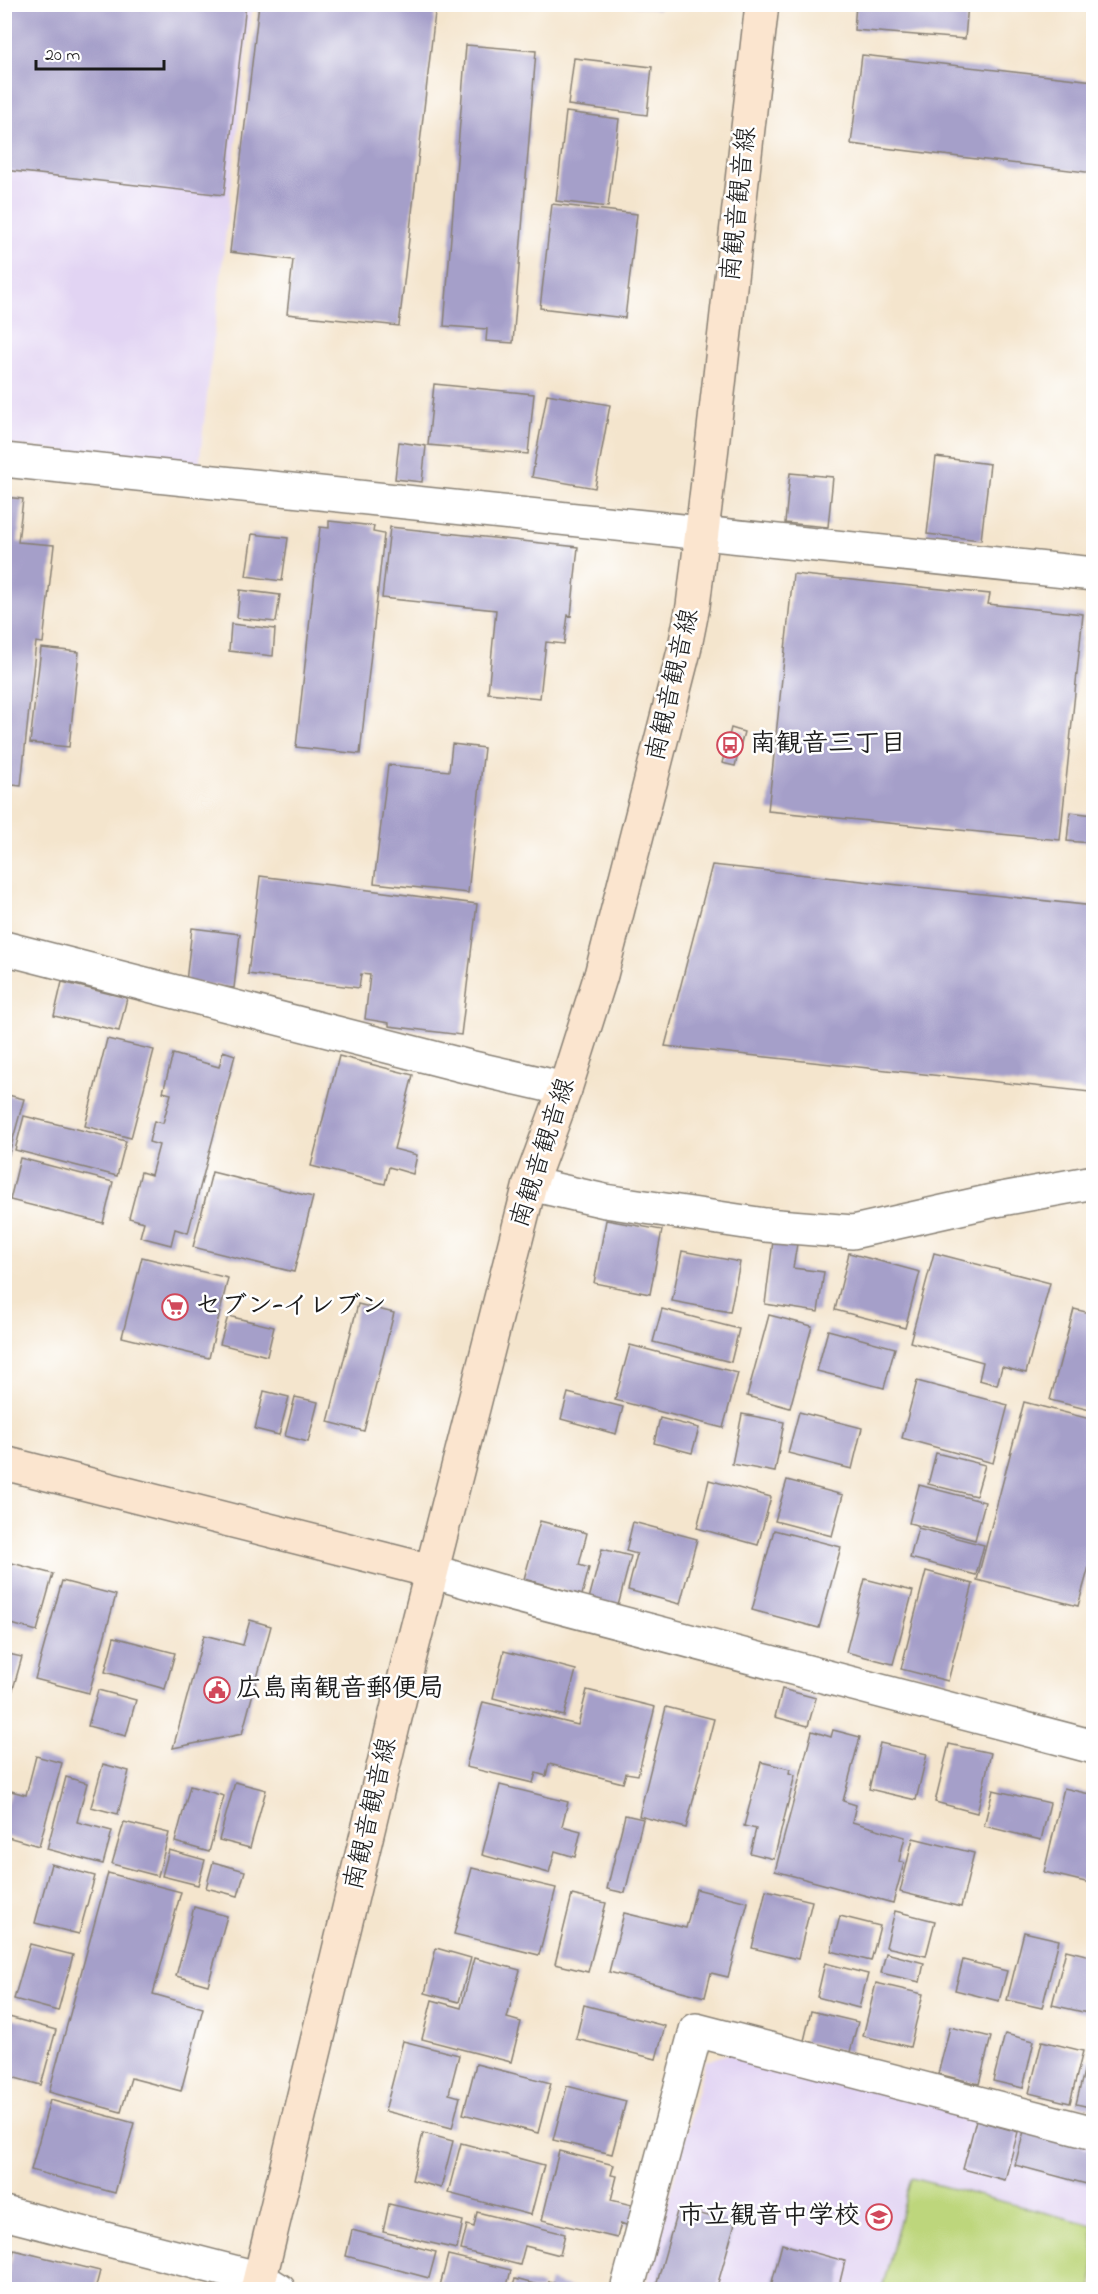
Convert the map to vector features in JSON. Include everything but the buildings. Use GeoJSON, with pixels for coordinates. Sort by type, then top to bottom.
{"type":"FeatureCollection","features":[{"type":"Feature","properties":{"kind":"main road","name":"南観音観音線"},"geometry":{"type":"LineString","coordinates":[[266,2286],[431,1571],[530,1184],[565,1089],[601,975],[673,699],[693,606],[762,4]]}},
{"type":"Feature","properties":{"kind":"main road"},"geometry":{"type":"LineString","coordinates":[[4,1463],[431,1571]]}},
{"type":"Feature","properties":{"kind":"street"},"geometry":{"type":"LineString","coordinates":[[4,460],[1094,574]]}},
{"type":"Feature","properties":{"kind":"street"},"geometry":{"type":"LineString","coordinates":[[4,948],[469,1067],[565,1089]]}},
{"type":"Feature","properties":{"kind":"street"},"geometry":{"type":"LineString","coordinates":[[530,1184],[605,1201],[753,1224],[853,1232],[996,1200],[1094,1182]]}},
{"type":"Feature","properties":{"kind":"street"},"geometry":{"type":"LineString","coordinates":[[431,1571],[499,1592],[1094,1747]]}},
{"type":"Feature","properties":{"kind":"street"},"geometry":{"type":"LineString","coordinates":[[627,2289],[696,2030],[1094,2133]]}},
{"type":"Feature","properties":{"kind":"street"},"geometry":{"type":"LineString","coordinates":[[4,2213],[266,2286]]}},
{"type":"Feature","properties":{"kind":"shaded area"},"geometry":{"type":"Polygon","coordinates":[[[5,5],[252,5],[199,466],[5,444],[5,5]]]}},
{"type":"Feature","properties":{"kind":"shaded area","name":"市立観音中学校"},"geometry":{"type":"Polygon","coordinates":[[[735,2051],[1093,2144],[1093,2289],[645,2290],[705,2062],[735,2051]]]}},
{"type":"Feature","properties":{"kind":"green space"},"geometry":{"type":"Polygon","coordinates":[[[911,2178],[1093,2225],[1093,2289],[882,2289],[911,2178]]]}},
{"type":"Feature","properties":{"kind":"place","name":"南観音三丁目"},"geometry":{"type":"Point","coordinates":[730,745]}},
{"type":"Feature","properties":{"kind":"place","name":"セブン-イレブン"},"geometry":{"type":"Point","coordinates":[175,1307]}},
{"type":"Feature","properties":{"kind":"place","name":"広島南観音郵便局"},"geometry":{"type":"Point","coordinates":[217,1690]}},
{"type":"Feature","properties":{"kind":"place","name":"市立観音中学校"},"geometry":{"type":"Point","coordinates":[879,2217]}}]}
